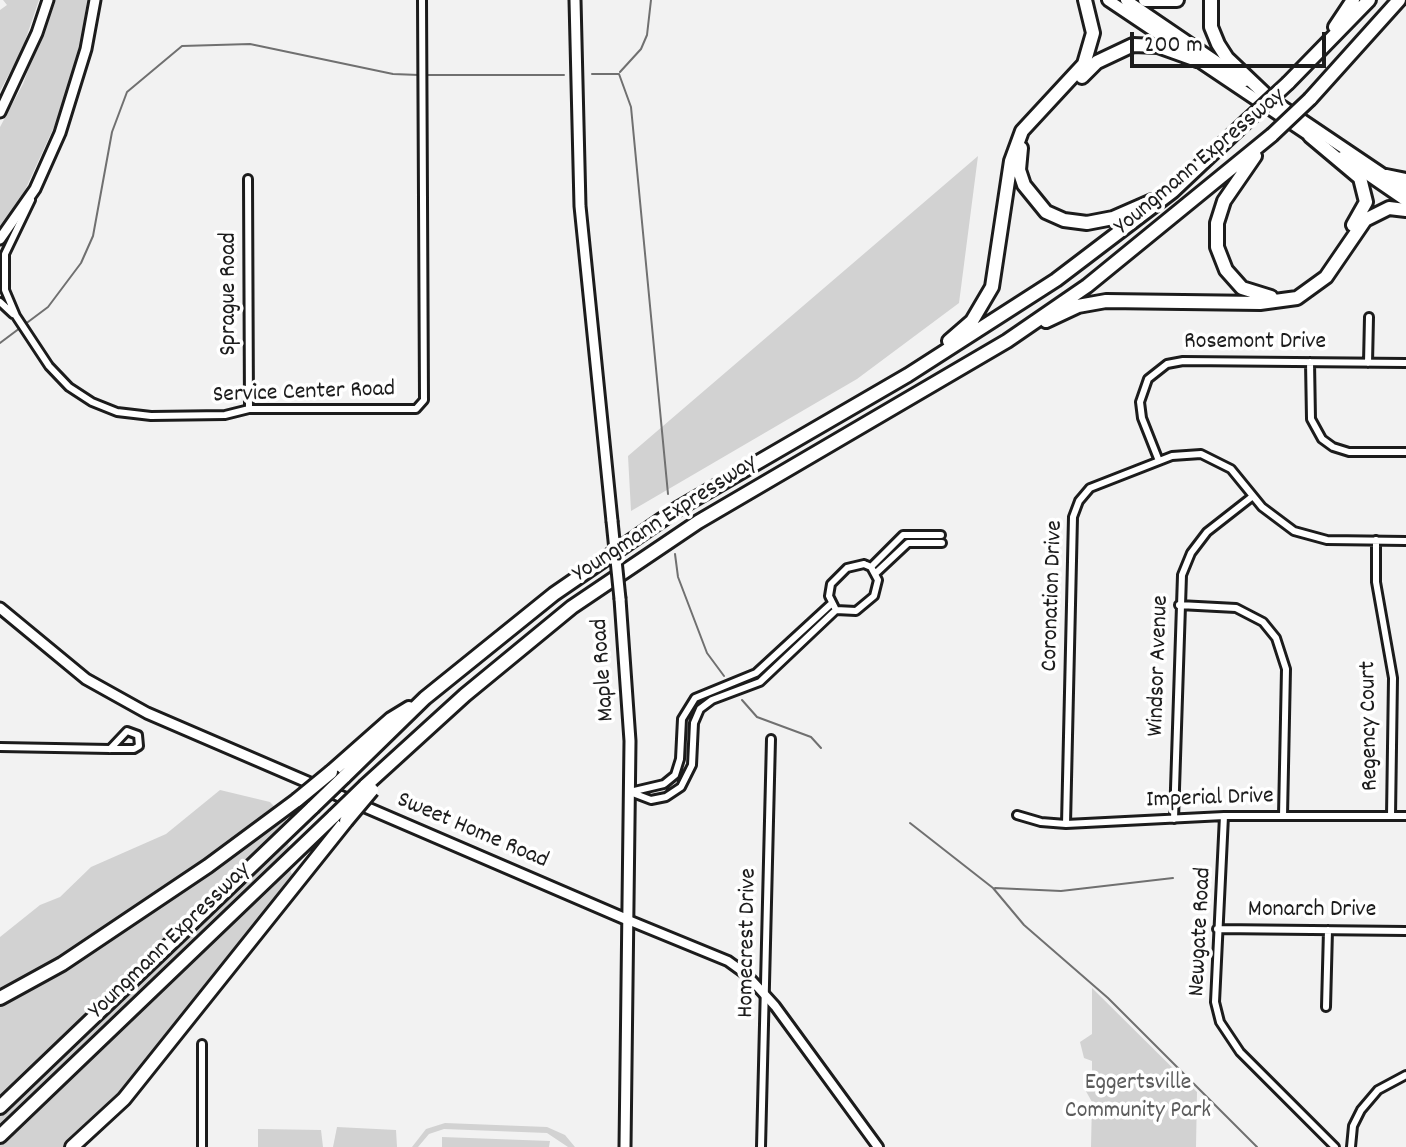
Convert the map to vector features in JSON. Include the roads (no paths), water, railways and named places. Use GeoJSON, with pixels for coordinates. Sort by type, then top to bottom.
{"type":"FeatureCollection","features":[{"type":"Feature","properties":{"kind":"highway"},"geometry":{"type":"LineString","coordinates":[[908,375],[972,321],[984,305],[992,287],[1015,145],[1032,118],[1084,64],[1093,33],[1085,0]]}},
{"type":"Feature","properties":{"kind":"highway"},"geometry":{"type":"LineString","coordinates":[[1145,0],[1177,0]]}},
{"type":"Feature","properties":{"kind":"highway"},"geometry":{"type":"LineString","coordinates":[[1211,0],[1211,27],[1218,44],[1227,58],[1268,97]]}},
{"type":"Feature","properties":{"kind":"highway"},"geometry":{"type":"LineString","coordinates":[[1322,51],[1353,0]]}},
{"type":"Feature","properties":{"kind":"highway","name":"Youngmann Expressway"},"geometry":{"type":"LineString","coordinates":[[0,1107],[425,698],[518,621],[679,508],[908,375],[1056,280],[1173,191],[1322,51],[1369,0]]}},
{"type":"Feature","properties":{"kind":"highway","name":"Youngmann Expressway"},"geometry":{"type":"LineString","coordinates":[[0,1136],[340,818],[406,748],[555,620],[635,562],[763,483],[1007,341],[1087,286],[1272,135],[1310,99],[1399,0]]}},
{"type":"Feature","properties":{"kind":"highway"},"geometry":{"type":"LineString","coordinates":[[1364,41],[1406,5]]}},
{"type":"Feature","properties":{"kind":"highway"},"geometry":{"type":"LineString","coordinates":[[1173,191],[1113,218],[1087,223],[1064,220],[1046,212],[1031,197],[1019,170],[1020,152],[1033,127],[1097,62],[1113,52],[1148,45],[1197,60]]}},
{"type":"Feature","properties":{"kind":"highway"},"geometry":{"type":"LineString","coordinates":[[1272,135],[1231,187],[1219,213],[1216,233],[1220,258],[1234,279],[1252,292],[1272,297],[1292,294],[1308,285],[1366,202],[1360,178],[1310,136]]}},
{"type":"Feature","properties":{"kind":"highway"},"geometry":{"type":"LineString","coordinates":[[1386,176],[1406,180]]}},
{"type":"Feature","properties":{"kind":"highway"},"geometry":{"type":"LineString","coordinates":[[1007,341],[1090,303],[1260,303],[1297,298],[1326,277],[1365,220],[1389,208],[1406,210]]}},
{"type":"Feature","properties":{"kind":"highway"},"geometry":{"type":"LineString","coordinates":[[0,998],[41,977],[114,929],[297,800],[391,719],[425,698]]}},
{"type":"Feature","properties":{"kind":"highway"},"geometry":{"type":"LineString","coordinates":[[72,1147],[98,1126],[131,1089],[340,818]]}},
{"type":"Feature","properties":{"kind":"main road"},"geometry":{"type":"LineString","coordinates":[[0,112],[37,33],[48,0]]}},
{"type":"Feature","properties":{"kind":"main road"},"geometry":{"type":"LineString","coordinates":[[0,239],[35,189],[73,96],[95,0]]}},
{"type":"Feature","properties":{"kind":"main road","name":"Maple Road"},"geometry":{"type":"LineString","coordinates":[[575,0],[580,206],[628,702],[630,792],[625,1147]]}},
{"type":"Feature","properties":{"kind":"main road"},"geometry":{"type":"LineString","coordinates":[[1108,0],[1406,201]]}},
{"type":"Feature","properties":{"kind":"main road"},"geometry":{"type":"LineString","coordinates":[[1126,0],[1406,190]]}},
{"type":"Feature","properties":{"kind":"main road","name":"Sweet Home Road"},"geometry":{"type":"LineString","coordinates":[[0,608],[86,679],[147,713],[628,920]]}},
{"type":"Feature","properties":{"kind":"street","name":"Service Center Road"},"geometry":{"type":"LineString","coordinates":[[35,189],[5,254],[5,290],[31,341],[69,387],[92,402],[135,416],[210,416],[249,409],[412,409],[423,404],[422,0]]}},
{"type":"Feature","properties":{"kind":"street","name":"Sprague Road"},"geometry":{"type":"LineString","coordinates":[[248,179],[249,409]]}},
{"type":"Feature","properties":{"kind":"street","name":"Service Center Road"},"geometry":{"type":"LineString","coordinates":[[0,302],[16,316]]}},
{"type":"Feature","properties":{"kind":"street"},"geometry":{"type":"LineString","coordinates":[[1368,363],[1369,317]]}},
{"type":"Feature","properties":{"kind":"street","name":"Rosemont Drive"},"geometry":{"type":"LineString","coordinates":[[1159,461],[1142,418],[1140,402],[1144,386],[1160,367],[1183,361],[1406,363]]}},
{"type":"Feature","properties":{"kind":"street"},"geometry":{"type":"LineString","coordinates":[[1310,362],[1311,419],[1322,439],[1333,447],[1349,452],[1406,452]]}},
{"type":"Feature","properties":{"kind":"street","name":"Coronation Drive"},"geometry":{"type":"LineString","coordinates":[[1066,824],[1075,509],[1084,494],[1097,484],[1182,454],[1212,457],[1240,477],[1271,517],[1304,535],[1327,540],[1406,541]]}},
{"type":"Feature","properties":{"kind":"street","name":"Windsor Avenue"},"geometry":{"type":"LineString","coordinates":[[1174,819],[1182,575],[1198,542],[1253,496]]}},
{"type":"Feature","properties":{"kind":"street"},"geometry":{"type":"LineString","coordinates":[[834,607],[848,612],[861,608],[876,592],[874,570],[903,535],[942,539]]}},
{"type":"Feature","properties":{"kind":"street","name":"Regency Court"},"geometry":{"type":"LineString","coordinates":[[1376,540],[1376,582],[1393,678],[1391,816]]}},
{"type":"Feature","properties":{"kind":"street"},"geometry":{"type":"LineString","coordinates":[[834,607],[831,584],[847,568],[859,563],[874,570]]}},
{"type":"Feature","properties":{"kind":"street"},"geometry":{"type":"LineString","coordinates":[[1179,605],[1225,606],[1245,611],[1263,622],[1276,638],[1286,669],[1283,816]]}},
{"type":"Feature","properties":{"kind":"street"},"geometry":{"type":"LineString","coordinates":[[630,792],[664,784],[675,775],[679,765],[682,719],[688,707],[702,694],[756,673],[834,607]]}},
{"type":"Feature","properties":{"kind":"street"},"geometry":{"type":"LineString","coordinates":[[630,792],[651,800],[666,797],[681,787],[692,765],[698,713],[705,704],[768,676],[834,607]]}},
{"type":"Feature","properties":{"kind":"street"},"geometry":{"type":"LineString","coordinates":[[726,686],[728,694]]}},
{"type":"Feature","properties":{"kind":"street"},"geometry":{"type":"LineString","coordinates":[[0,747],[110,749],[137,748],[138,735],[127,731],[110,749]]}},
{"type":"Feature","properties":{"kind":"street","name":"Homecrest Drive"},"geometry":{"type":"LineString","coordinates":[[761,1147],[771,739]]}},
{"type":"Feature","properties":{"kind":"street","name":"Imperial Drive"},"geometry":{"type":"LineString","coordinates":[[1017,815],[1041,822],[1066,824],[1224,816],[1406,816]]}},
{"type":"Feature","properties":{"kind":"street","name":"Newgate Road"},"geometry":{"type":"LineString","coordinates":[[1224,816],[1215,1002],[1226,1034],[1335,1147]]}},
{"type":"Feature","properties":{"kind":"street","name":"Sweet Home Road"},"geometry":{"type":"LineString","coordinates":[[628,920],[728,961],[765,993],[878,1147]]}},
{"type":"Feature","properties":{"kind":"street","name":"Monarch Drive"},"geometry":{"type":"LineString","coordinates":[[1217,929],[1406,931]]}},
{"type":"Feature","properties":{"kind":"street"},"geometry":{"type":"LineString","coordinates":[[1326,1007],[1328,930]]}},
{"type":"Feature","properties":{"kind":"street"},"geometry":{"type":"LineString","coordinates":[[202,1044],[202,1147]]}},
{"type":"Feature","properties":{"kind":"street"},"geometry":{"type":"LineString","coordinates":[[1351,1147],[1353,1126],[1361,1110],[1378,1090],[1406,1075]]}},
{"type":"Feature","properties":{"kind":"waterway"},"geometry":{"type":"LineString","coordinates":[[620,72],[641,49],[647,35],[651,0]]}},
{"type":"Feature","properties":{"kind":"waterway"},"geometry":{"type":"LineString","coordinates":[[0,343],[48,307],[81,263],[93,236],[112,132],[127,92],[182,46],[250,44],[393,74],[419,75]]}},
{"type":"Feature","properties":{"kind":"waterway"},"geometry":{"type":"LineString","coordinates":[[592,74],[619,74],[631,107],[668,494]]}},
{"type":"Feature","properties":{"kind":"waterway"},"geometry":{"type":"LineString","coordinates":[[426,75],[564,75]]}},
{"type":"Feature","properties":{"kind":"waterway"},"geometry":{"type":"LineString","coordinates":[[675,554],[678,577],[707,653],[724,676]]}},
{"type":"Feature","properties":{"kind":"waterway"},"geometry":{"type":"LineString","coordinates":[[742,700],[757,717],[811,737],[821,748]]}},
{"type":"Feature","properties":{"kind":"waterway"},"geometry":{"type":"LineString","coordinates":[[910,823],[993,888],[1024,925],[1108,998],[1257,1147]]}},
{"type":"Feature","properties":{"kind":"waterway"},"geometry":{"type":"LineString","coordinates":[[995,888],[1061,891],[1173,878]]}},
{"type":"Feature","properties":{"kind":"park label","name":"Eggertsville Community Park"},"geometry":{"type":"Point","coordinates":[1138,1099]}}]}
